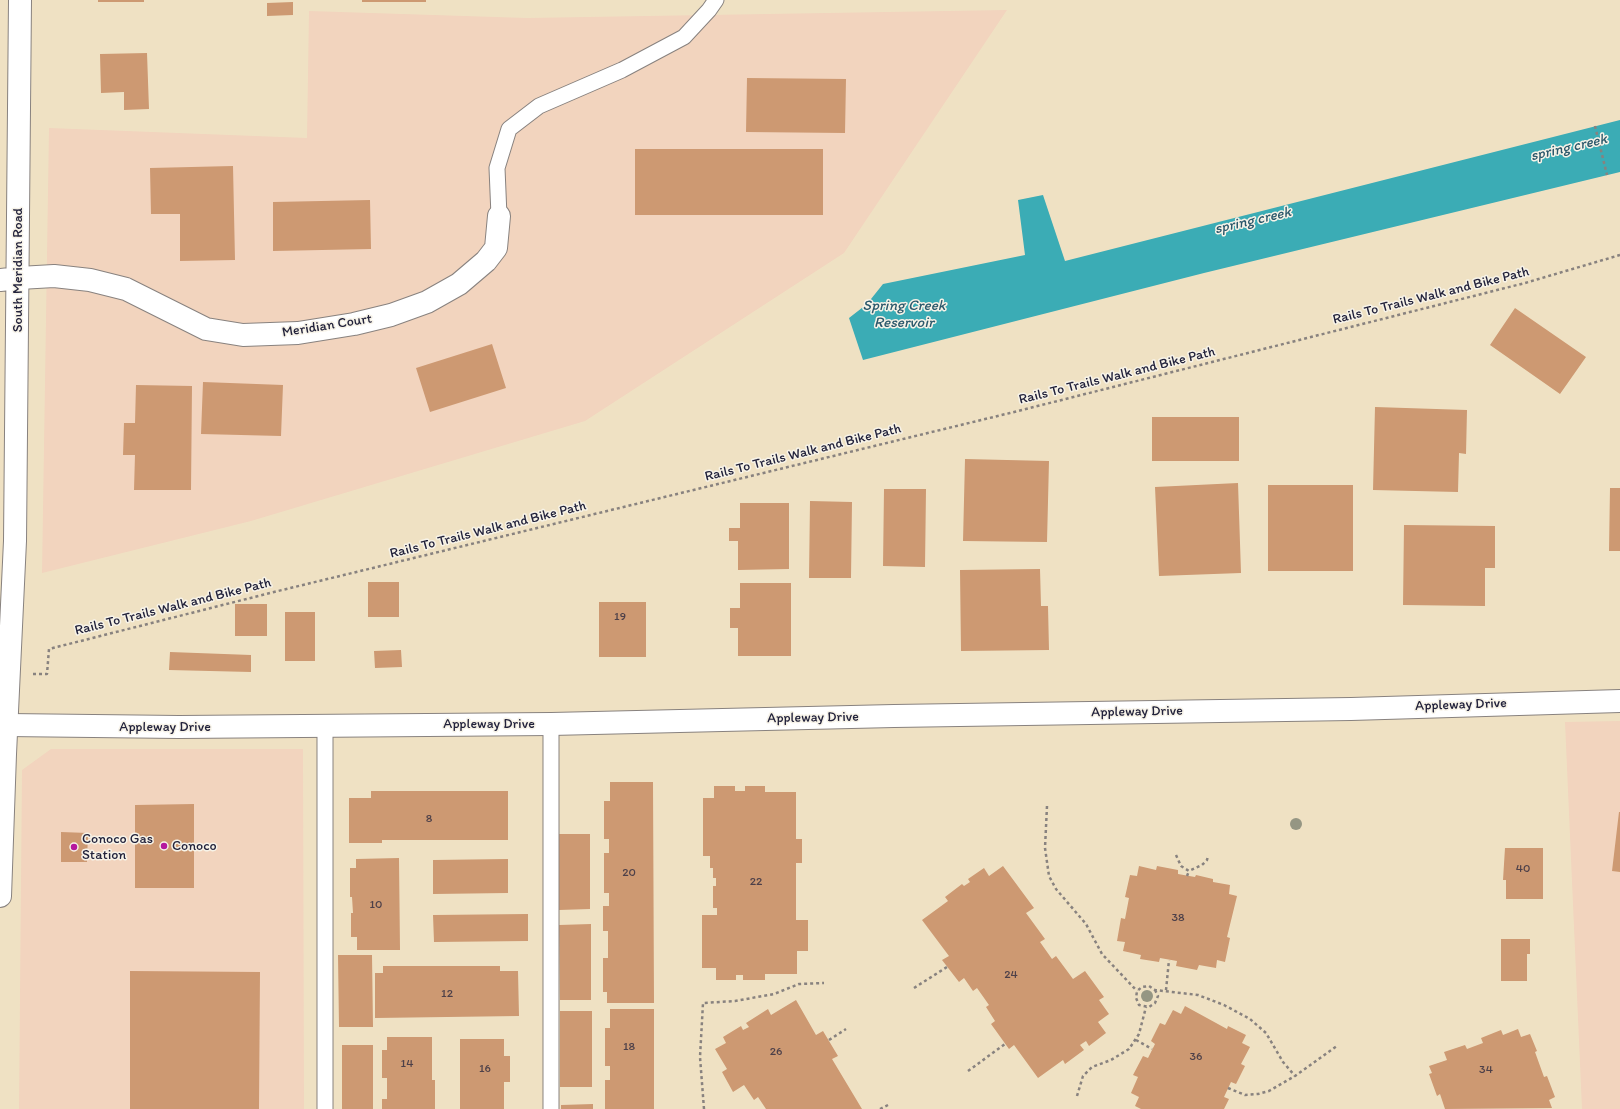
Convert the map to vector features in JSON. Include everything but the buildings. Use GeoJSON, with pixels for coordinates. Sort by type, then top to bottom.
{"type":"FeatureCollection","features":[{"type":"Feature","properties":{"kind":"street","name":"South Meridian Road"},"geometry":{"type":"LineString","coordinates":[[0,896],[16,540],[9,279],[20,0]]}},
{"type":"Feature","properties":{"kind":"street","name":"Meridian Court"},"geometry":{"type":"LineString","coordinates":[[9,279],[54,276],[90,280],[126,289],[206,329],[243,335],[298,333],[354,324],[391,315],[427,302],[459,284],[486,261],[496,248],[499,216]]}},
{"type":"Feature","properties":{"kind":"street","name":"Appleway Drive"},"geometry":{"type":"LineString","coordinates":[[7,725],[551,724],[894,716],[1351,709],[1620,701]]}},
{"type":"Feature","properties":{"kind":"lane"},"geometry":{"type":"LineString","coordinates":[[499,216],[497,168],[509,129],[539,106],[622,70],[684,37],[710,10],[716,0]]}},
{"type":"Feature","properties":{"kind":"lane"},"geometry":{"type":"LineString","coordinates":[[551,724],[551,1109]]}},
{"type":"Feature","properties":{"kind":"lane"},"geometry":{"type":"LineString","coordinates":[[325,725],[325,1109]]}},
{"type":"Feature","properties":{"kind":"path"},"geometry":{"type":"LineString","coordinates":[[1595,126],[1607,175]]}},
{"type":"Feature","properties":{"kind":"path","name":"Rails To Trails Walk and Bike Path"},"geometry":{"type":"LineString","coordinates":[[10,674],[47,674],[49,649],[56,647],[274,592],[1025,409],[1525,284],[1620,255]]}},
{"type":"Feature","properties":{"kind":"path"},"geometry":{"type":"LineString","coordinates":[[1047,806],[1045,848],[1049,876],[1056,889],[1086,924],[1102,954],[1137,991],[1137,1002],[1139,1005],[1146,1007],[1155,1003],[1158,996],[1155,990]]}},
{"type":"Feature","properties":{"kind":"path"},"geometry":{"type":"LineString","coordinates":[[1176,855],[1181,866],[1189,871]]}},
{"type":"Feature","properties":{"kind":"path"},"geometry":{"type":"LineString","coordinates":[[1187,876],[1189,871],[1202,865],[1207,860],[1208,856]]}},
{"type":"Feature","properties":{"kind":"path"},"geometry":{"type":"LineString","coordinates":[[1166,990],[1169,960]]}},
{"type":"Feature","properties":{"kind":"path"},"geometry":{"type":"LineString","coordinates":[[914,988],[948,967]]}},
{"type":"Feature","properties":{"kind":"path"},"geometry":{"type":"LineString","coordinates":[[704,1109],[700,1057],[703,1003],[735,1001],[774,994],[799,984],[824,983]]}},
{"type":"Feature","properties":{"kind":"path"},"geometry":{"type":"LineString","coordinates":[[1137,991],[1146,986],[1155,990],[1166,990],[1198,995],[1224,1005],[1250,1020],[1266,1033],[1284,1062],[1295,1076]]}},
{"type":"Feature","properties":{"kind":"path"},"geometry":{"type":"LineString","coordinates":[[1077,1096],[1083,1076],[1092,1067],[1111,1060],[1129,1049],[1136,1040],[1146,1007]]}},
{"type":"Feature","properties":{"kind":"path"},"geometry":{"type":"LineString","coordinates":[[829,1040],[846,1029]]}},
{"type":"Feature","properties":{"kind":"path"},"geometry":{"type":"LineString","coordinates":[[1136,1040],[1152,1049]]}},
{"type":"Feature","properties":{"kind":"path"},"geometry":{"type":"LineString","coordinates":[[968,1071],[1005,1044]]}},
{"type":"Feature","properties":{"kind":"path"},"geometry":{"type":"LineString","coordinates":[[1228,1088],[1245,1095],[1269,1091],[1295,1076],[1337,1046]]}},
{"type":"Feature","properties":{"kind":"path"},"geometry":{"type":"LineString","coordinates":[[880,1109],[888,1105]]}},
{"type":"Feature","properties":{"kind":"shaded area"},"geometry":{"type":"Polygon","coordinates":[[[1007,10],[844,253],[585,421],[251,521],[42,573],[49,128],[307,138],[309,11],[527,18],[1007,10]]]}},
{"type":"Feature","properties":{"kind":"shaded area"},"geometry":{"type":"Polygon","coordinates":[[[1620,721],[1620,1109],[1582,1109],[1565,722],[1620,721]]]}},
{"type":"Feature","properties":{"kind":"shaded area"},"geometry":{"type":"Polygon","coordinates":[[[51,749],[303,749],[304,1109],[19,1109],[22,770],[51,749]]]}},
{"type":"Feature","properties":{"kind":"water","name":"Spring Creek Reservoir"},"geometry":{"type":"Polygon","coordinates":[[[1620,120],[1620,172],[1204,273],[863,360],[849,318],[867,304],[883,284],[1025,255],[1018,200],[1043,195],[1065,261],[1620,120]]]}},
{"type":"Feature","properties":{"kind":"place","name":"Conoco"},"geometry":{"type":"Point","coordinates":[164,846]}},
{"type":"Feature","properties":{"kind":"place","name":"Conoco Gas Station"},"geometry":{"type":"Point","coordinates":[74,847]}},
{"type":"Feature","properties":{"kind":"water label","name":"spring creek"},"geometry":{"type":"Point","coordinates":[1569,148]}},
{"type":"Feature","properties":{"kind":"water label","name":"spring creek"},"geometry":{"type":"Point","coordinates":[1253,221]}}]}
